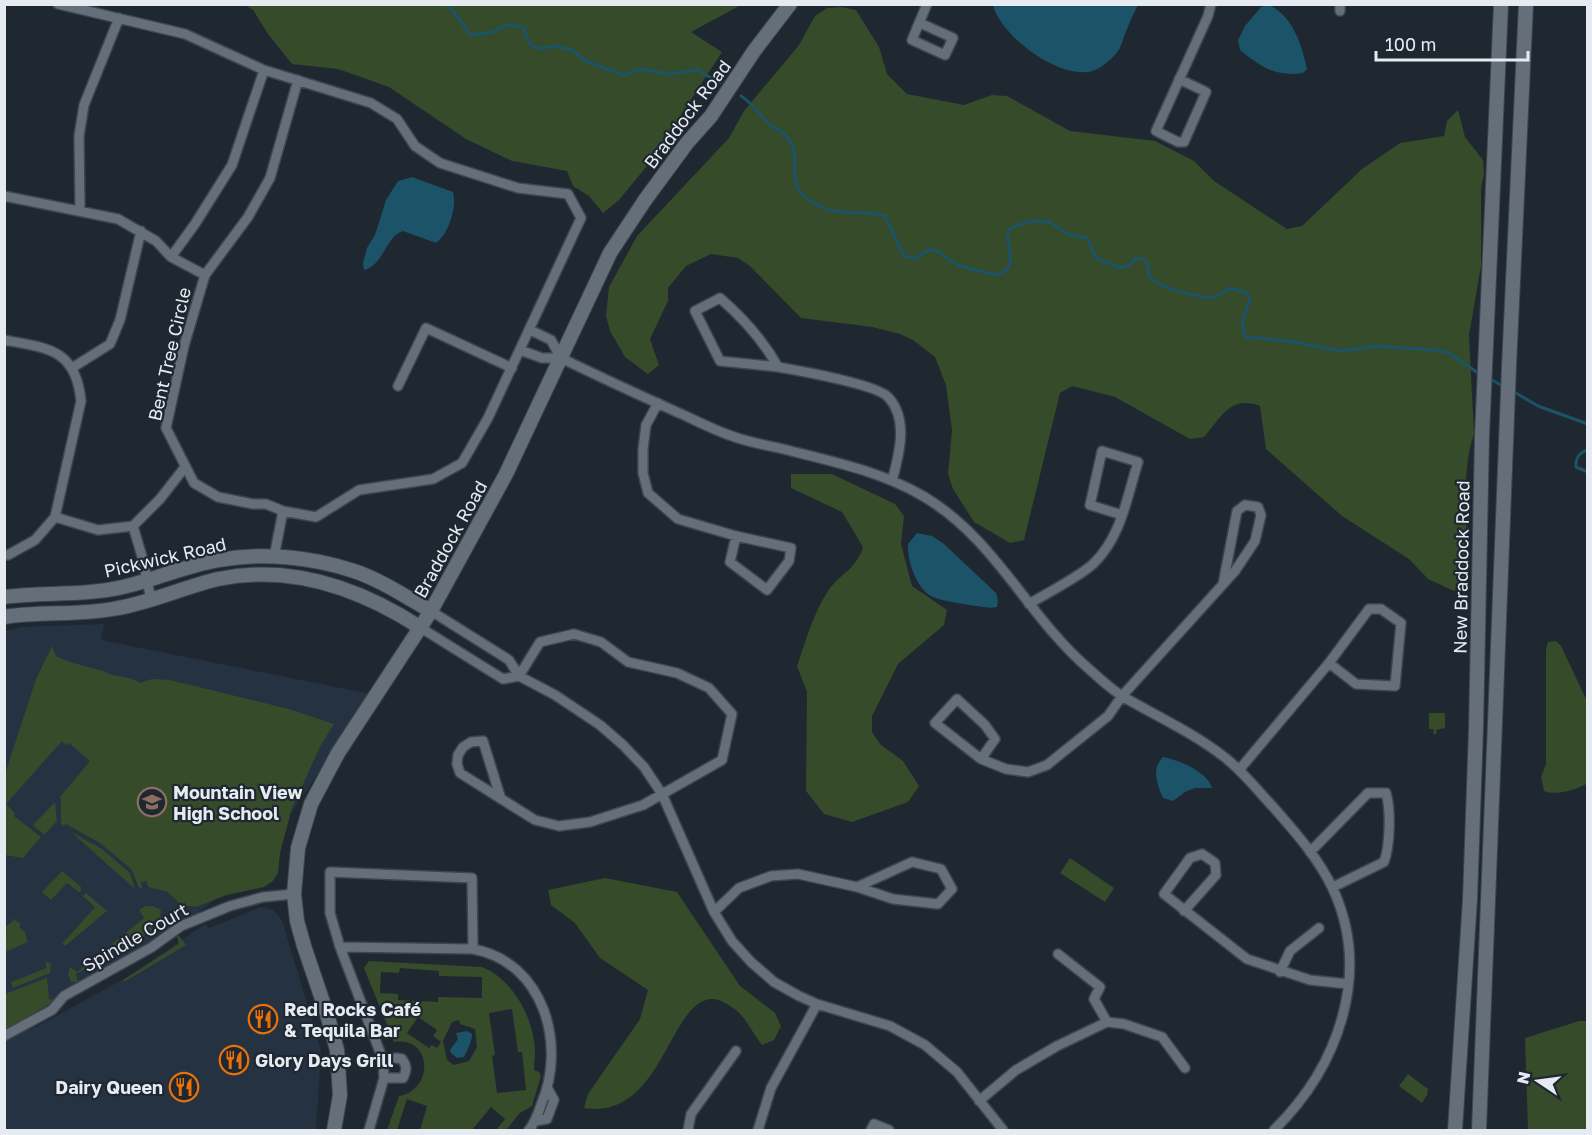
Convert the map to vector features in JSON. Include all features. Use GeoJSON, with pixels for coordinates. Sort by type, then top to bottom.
{"type":"FeatureCollection","features":[{"type":"Feature","properties":{"kind":"main road","name":"Braddock Road"},"geometry":{"type":"LineString","coordinates":[[334,1131],[340,1081],[337,1050],[297,921],[294,894],[298,848],[303,827],[318,791],[338,753],[421,628],[506,474],[598,275],[626,228],[687,142],[711,116],[754,51],[790,4]]}},
{"type":"Feature","properties":{"kind":"main road","name":"New Braddock Road"},"geometry":{"type":"LineString","coordinates":[[1455,1131],[1468,933],[1476,729],[1482,436],[1502,4]]}},
{"type":"Feature","properties":{"kind":"main road"},"geometry":{"type":"LineString","coordinates":[[1479,1131],[1509,366],[1526,4]]}},
{"type":"Feature","properties":{"kind":"main road","name":"Pickwick Road"},"geometry":{"type":"LineString","coordinates":[[4,597],[93,592],[123,587],[178,569],[220,559],[290,557],[356,572],[431,611]]}},
{"type":"Feature","properties":{"kind":"main road","name":"Pickwick Road"},"geometry":{"type":"LineString","coordinates":[[4,617],[99,611],[151,600],[182,588],[220,579],[254,575],[293,576],[353,591],[421,628]]}},
{"type":"Feature","properties":{"kind":"street","name":"Bent Tree Circle"},"geometry":{"type":"LineString","coordinates":[[58,4],[185,34],[264,70],[298,80],[371,103],[398,119],[415,146],[440,163],[518,188],[568,194],[580,218],[488,418],[462,463],[433,479],[359,490],[316,517],[284,511],[266,504],[253,504],[219,496],[194,483],[166,428],[184,346],[205,275],[248,217],[270,178],[298,80]]}},
{"type":"Feature","properties":{"kind":"street"},"geometry":{"type":"LineString","coordinates":[[920,22],[927,4]]}},
{"type":"Feature","properties":{"kind":"street"},"geometry":{"type":"LineString","coordinates":[[1179,79],[1206,92],[1184,142],[1178,142],[1156,131],[1179,79],[1208,16],[1211,4]]}},
{"type":"Feature","properties":{"kind":"street"},"geometry":{"type":"LineString","coordinates":[[80,210],[79,136],[84,105],[119,18]]}},
{"type":"Feature","properties":{"kind":"street"},"geometry":{"type":"LineString","coordinates":[[171,257],[232,165],[264,70]]}},
{"type":"Feature","properties":{"kind":"street","name":"Bent Tree Circle"},"geometry":{"type":"LineString","coordinates":[[4,196],[118,219],[141,231],[171,257],[205,275]]}},
{"type":"Feature","properties":{"kind":"street"},"geometry":{"type":"LineString","coordinates":[[72,368],[110,344],[120,320],[141,231]]}},
{"type":"Feature","properties":{"kind":"street"},"geometry":{"type":"LineString","coordinates":[[778,367],[765,345],[737,313],[720,298],[695,311],[720,361],[778,367],[860,384],[887,395],[897,410],[901,430],[898,459],[892,480]]}},
{"type":"Feature","properties":{"kind":"street"},"geometry":{"type":"LineString","coordinates":[[398,386],[426,328],[512,368]]}},
{"type":"Feature","properties":{"kind":"street"},"geometry":{"type":"LineString","coordinates":[[530,330],[551,340],[561,358]]}},
{"type":"Feature","properties":{"kind":"street"},"geometry":{"type":"LineString","coordinates":[[4,340],[45,348],[60,356],[72,368],[79,382],[81,400],[55,517],[35,540],[4,555]]}},
{"type":"Feature","properties":{"kind":"street"},"geometry":{"type":"LineString","coordinates":[[520,350],[542,358],[561,358],[728,435],[861,469],[892,480],[932,502],[969,530],[1003,568],[1029,604],[1066,648],[1087,668],[1122,696],[1185,731],[1222,755],[1239,770],[1298,836],[1333,887],[1350,951],[1343,1021],[1335,1043],[1309,1088],[1274,1131]]}},
{"type":"Feature","properties":{"kind":"street"},"geometry":{"type":"LineString","coordinates":[[658,403],[646,424],[643,449],[643,473],[648,493],[678,519],[736,536],[791,548],[789,561],[767,590],[730,561],[736,536]]}},
{"type":"Feature","properties":{"kind":"street"},"geometry":{"type":"LineString","coordinates":[[1029,604],[1092,565],[1119,526],[1138,462],[1102,451],[1090,505],[1122,515]]}},
{"type":"Feature","properties":{"kind":"street"},"geometry":{"type":"LineString","coordinates":[[55,517],[98,530],[133,526],[160,499],[185,467]]}},
{"type":"Feature","properties":{"kind":"street"},"geometry":{"type":"LineString","coordinates":[[981,759],[995,738],[985,725],[957,699],[935,723],[981,759],[1006,769],[1028,772],[1047,765],[1108,716],[1122,696],[1235,571],[1255,541],[1261,515],[1258,507],[1245,505],[1237,511],[1223,584]]}},
{"type":"Feature","properties":{"kind":"street"},"geometry":{"type":"LineString","coordinates":[[274,557],[284,511]]}},
{"type":"Feature","properties":{"kind":"street"},"geometry":{"type":"LineString","coordinates":[[133,526],[151,600]]}},
{"type":"Feature","properties":{"kind":"street"},"geometry":{"type":"LineString","coordinates":[[1239,770],[1329,663],[1369,609],[1381,609],[1401,624],[1395,686],[1356,684],[1329,663]]}},
{"type":"Feature","properties":{"kind":"street"},"geometry":{"type":"LineString","coordinates":[[431,611],[509,660],[519,676],[555,695],[600,725],[623,744],[644,767],[662,794],[714,912],[732,941],[751,962],[782,986],[818,1004],[890,1026],[910,1035],[941,1057],[957,1072],[1003,1131]]}},
{"type":"Feature","properties":{"kind":"street"},"geometry":{"type":"LineString","coordinates":[[421,628],[503,679],[519,676],[540,642],[574,634],[601,642],[628,662],[676,673],[709,688],[732,714],[722,760],[643,805],[590,822],[559,826],[535,820],[501,799],[460,773],[457,764],[458,754],[471,742],[483,741],[501,799]]}},
{"type":"Feature","properties":{"kind":"street"},"geometry":{"type":"LineString","coordinates":[[1310,852],[1368,794],[1386,793],[1389,802],[1388,853],[1384,862],[1333,887]]}},
{"type":"Feature","properties":{"kind":"street"},"geometry":{"type":"LineString","coordinates":[[1184,911],[1216,875],[1215,862],[1202,854],[1190,858],[1164,894],[1184,911],[1247,959],[1280,972],[1310,980],[1348,984]]}},
{"type":"Feature","properties":{"kind":"street"},"geometry":{"type":"LineString","coordinates":[[714,912],[739,888],[771,876],[798,874],[858,887],[893,898],[938,904],[952,889],[941,869],[912,862],[858,887]]}},
{"type":"Feature","properties":{"kind":"street"},"geometry":{"type":"LineString","coordinates":[[369,1131],[384,1078],[383,1060],[340,947],[330,913],[330,872],[472,878],[473,949]]}},
{"type":"Feature","properties":{"kind":"street","name":"Spindle Court"},"geometry":{"type":"LineString","coordinates":[[4,1036],[52,1010],[64,996],[152,946],[181,926],[230,906],[263,897],[294,894]]}},
{"type":"Feature","properties":{"kind":"street"},"geometry":{"type":"LineString","coordinates":[[1280,972],[1290,951],[1319,928]]}},
{"type":"Feature","properties":{"kind":"street"},"geometry":{"type":"LineString","coordinates":[[340,947],[473,949],[502,958],[525,978],[540,1000],[550,1026],[552,1058],[548,1089],[529,1131]]}},
{"type":"Feature","properties":{"kind":"street"},"geometry":{"type":"LineString","coordinates":[[1058,954],[1100,987],[1094,999],[1107,1022]]}},
{"type":"Feature","properties":{"kind":"street"},"geometry":{"type":"LineString","coordinates":[[758,1131],[771,1088],[818,1004]]}},
{"type":"Feature","properties":{"kind":"street"},"geometry":{"type":"LineString","coordinates":[[979,1101],[1016,1070],[1057,1046],[1107,1022],[1124,1024],[1162,1037],[1185,1068]]}},
{"type":"Feature","properties":{"kind":"street"},"geometry":{"type":"LineString","coordinates":[[688,1131],[691,1114],[736,1051]]}},
{"type":"Feature","properties":{"kind":"street"},"geometry":{"type":"LineString","coordinates":[[383,1060],[402,1059],[406,1065],[403,1078],[384,1078]]}},
{"type":"Feature","properties":{"kind":"street"},"geometry":{"type":"LineString","coordinates":[[871,1131],[874,1124],[889,1131]]}},
{"type":"Feature","properties":{"kind":"shaded area","name":"Mountain View High School"},"geometry":{"type":"Polygon","coordinates":[[[104,624],[101,640],[371,694],[280,830],[213,901],[189,920],[69,996],[5,1026],[5,631],[21,627],[104,624]]]}},
{"type":"Feature","properties":{"kind":"shaded area"},"geometry":{"type":"Polygon","coordinates":[[[261,907],[273,910],[282,920],[321,1050],[316,1130],[5,1130],[5,1039],[38,1026],[131,975],[205,924],[209,928],[261,907]]]}},
{"type":"Feature","properties":{"kind":"green space"},"geometry":{"type":"Polygon","coordinates":[[[245,5],[741,5],[691,32],[722,52],[651,161],[619,200],[603,213],[589,196],[573,186],[567,171],[512,161],[466,139],[389,87],[338,69],[292,64],[268,34],[253,10],[245,5]]]}},
{"type":"Feature","properties":{"kind":"green space"},"geometry":{"type":"Polygon","coordinates":[[[841,7],[856,10],[879,47],[887,74],[907,94],[964,105],[992,95],[1007,96],[1070,131],[1155,141],[1194,161],[1214,181],[1287,229],[1302,226],[1362,169],[1400,143],[1444,136],[1447,121],[1458,110],[1465,137],[1483,160],[1484,174],[1481,188],[1481,266],[1469,335],[1474,434],[1470,448],[1466,492],[1466,570],[1461,584],[1454,591],[1428,579],[1409,559],[1342,516],[1266,449],[1260,406],[1241,403],[1234,406],[1204,437],[1190,439],[1115,397],[1072,386],[1060,393],[1024,540],[1010,543],[974,522],[953,489],[948,474],[952,430],[946,385],[935,357],[913,340],[900,334],[872,327],[801,318],[750,266],[738,258],[711,254],[686,266],[668,288],[668,301],[650,339],[659,365],[648,374],[625,357],[610,331],[606,316],[609,287],[637,236],[729,138],[744,111],[799,45],[815,16],[827,8],[841,7]]]}},
{"type":"Feature","properties":{"kind":"green space"},"geometry":{"type":"Polygon","coordinates":[[[791,474],[832,474],[895,504],[904,516],[901,544],[912,586],[947,610],[944,625],[898,664],[872,716],[872,732],[880,744],[903,761],[919,786],[908,802],[852,822],[824,814],[806,791],[807,692],[797,666],[818,609],[828,591],[856,561],[863,547],[842,512],[791,488],[791,474]]]}},
{"type":"Feature","properties":{"kind":"green space"},"geometry":{"type":"Polygon","coordinates":[[[1556,641],[1561,646],[1587,701],[1588,783],[1560,793],[1544,791],[1541,777],[1546,764],[1546,649],[1548,642],[1556,641]]]}},
{"type":"Feature","properties":{"kind":"green space"},"geometry":{"type":"Polygon","coordinates":[[[52,646],[56,656],[70,662],[140,683],[152,679],[170,680],[289,709],[334,724],[320,747],[292,808],[280,853],[278,873],[273,881],[264,887],[227,895],[196,907],[181,905],[168,892],[148,887],[147,881],[141,882],[142,888],[139,888],[132,870],[100,843],[66,824],[64,826],[61,824],[61,799],[59,798],[90,761],[69,743],[66,745],[62,741],[6,804],[15,813],[14,816],[41,837],[23,858],[5,855],[5,774],[36,679],[52,646]]]}},
{"type":"Feature","properties":{"kind":"green space"},"geometry":{"type":"Polygon","coordinates":[[[1429,713],[1445,713],[1445,728],[1436,730],[1437,733],[1434,735],[1433,729],[1429,729],[1429,713]]]}},
{"type":"Feature","properties":{"kind":"green space"},"geometry":{"type":"Polygon","coordinates":[[[55,802],[57,821],[44,835],[33,825],[55,802]]]}},
{"type":"Feature","properties":{"kind":"green space"},"geometry":{"type":"Polygon","coordinates":[[[71,832],[102,849],[130,873],[135,889],[71,832]]]}},
{"type":"Feature","properties":{"kind":"green space"},"geometry":{"type":"Polygon","coordinates":[[[1070,858],[1114,888],[1105,902],[1060,873],[1070,858]]]}},
{"type":"Feature","properties":{"kind":"green space"},"geometry":{"type":"Polygon","coordinates":[[[62,871],[81,887],[81,891],[80,893],[67,883],[51,900],[42,892],[62,871]]]}},
{"type":"Feature","properties":{"kind":"green space"},"geometry":{"type":"Polygon","coordinates":[[[605,878],[677,892],[740,986],[775,1013],[781,1026],[774,1040],[762,1045],[740,1014],[723,1002],[713,999],[698,1004],[685,1017],[648,1079],[631,1096],[610,1107],[584,1108],[588,1094],[640,1019],[648,990],[600,958],[575,923],[551,905],[548,890],[605,878]]]}},
{"type":"Feature","properties":{"kind":"green space"},"geometry":{"type":"Polygon","coordinates":[[[86,893],[107,911],[65,946],[62,944],[95,907],[83,896],[86,893]]]}},
{"type":"Feature","properties":{"kind":"green space"},"geometry":{"type":"Polygon","coordinates":[[[146,906],[153,906],[161,910],[160,915],[166,920],[134,943],[76,974],[78,982],[71,982],[68,974],[70,967],[77,972],[144,918],[139,910],[146,906]]]}},
{"type":"Feature","properties":{"kind":"green space"},"geometry":{"type":"Polygon","coordinates":[[[12,918],[21,924],[19,927],[25,932],[28,942],[5,952],[7,935],[5,927],[13,921],[12,918]]]}},
{"type":"Feature","properties":{"kind":"green space"},"geometry":{"type":"Polygon","coordinates":[[[177,936],[186,945],[124,982],[123,980],[179,944],[177,936]]]}},
{"type":"Feature","properties":{"kind":"green space"},"geometry":{"type":"Polygon","coordinates":[[[369,961],[482,967],[503,981],[520,1002],[531,1026],[535,1051],[534,1070],[541,1076],[532,1106],[520,1113],[506,1130],[496,1130],[505,1119],[491,1107],[472,1130],[420,1130],[427,1106],[407,1099],[397,1130],[387,1130],[399,1096],[410,1092],[418,1084],[423,1075],[424,1064],[422,1055],[416,1047],[407,1042],[394,1042],[364,968],[369,961]],[[400,968],[399,973],[381,972],[380,993],[398,994],[398,1000],[438,1002],[438,997],[482,998],[482,977],[439,976],[439,971],[400,968]],[[512,1009],[489,1013],[497,1093],[526,1090],[522,1052],[518,1052],[512,1009]],[[418,1017],[407,1033],[429,1048],[432,1045],[437,1048],[441,1042],[433,1036],[437,1030],[418,1017]],[[459,1020],[452,1022],[443,1041],[447,1060],[454,1065],[469,1061],[477,1047],[475,1029],[460,1024],[459,1020]]]}},
{"type":"Feature","properties":{"kind":"green space"},"geometry":{"type":"Polygon","coordinates":[[[45,962],[51,963],[50,973],[13,988],[11,982],[47,968],[45,962]]]}},
{"type":"Feature","properties":{"kind":"green space"},"geometry":{"type":"Polygon","coordinates":[[[47,978],[49,999],[56,1000],[5,1030],[5,994],[47,978]]]}},
{"type":"Feature","properties":{"kind":"green space"},"geometry":{"type":"Polygon","coordinates":[[[1579,1021],[1587,1021],[1587,1130],[1528,1130],[1525,1038],[1579,1021]]]}},
{"type":"Feature","properties":{"kind":"green space"},"geometry":{"type":"Polygon","coordinates":[[[1408,1074],[1428,1089],[1422,1103],[1399,1086],[1408,1074]]]}},
{"type":"Feature","properties":{"kind":"water"},"geometry":{"type":"Polygon","coordinates":[[[993,4],[1138,5],[1116,53],[1101,67],[1088,72],[1072,71],[1038,56],[1008,31],[998,18],[993,4]]]}},
{"type":"Feature","properties":{"kind":"water"},"geometry":{"type":"Polygon","coordinates":[[[1269,5],[1284,16],[1295,32],[1307,69],[1303,73],[1276,72],[1240,50],[1238,40],[1245,26],[1261,7],[1269,5]]]}},
{"type":"Feature","properties":{"kind":"water"},"geometry":{"type":"Polygon","coordinates":[[[412,177],[453,192],[454,205],[445,233],[436,243],[403,231],[392,239],[376,263],[364,270],[363,263],[367,248],[375,235],[386,200],[398,181],[412,177]]]}},
{"type":"Feature","properties":{"kind":"water"},"geometry":{"type":"Polygon","coordinates":[[[917,533],[932,536],[944,544],[996,593],[997,607],[951,602],[927,593],[918,582],[909,558],[908,544],[917,533]]]}},
{"type":"Feature","properties":{"kind":"water"},"geometry":{"type":"Polygon","coordinates":[[[1163,757],[1199,772],[1212,788],[1195,788],[1173,801],[1163,798],[1156,772],[1163,757]]]}},
{"type":"Feature","properties":{"kind":"water"},"geometry":{"type":"Polygon","coordinates":[[[467,1031],[472,1034],[470,1042],[464,1057],[457,1058],[450,1050],[458,1039],[456,1033],[467,1031]]]}},
{"type":"Feature","properties":{"kind":"waterway"},"geometry":{"type":"LineString","coordinates":[[445,4],[455,13],[470,35],[494,32],[506,25],[523,27],[530,44],[536,48],[554,46],[572,50],[586,61],[624,75],[642,69],[670,74],[697,70],[720,83]]}},
{"type":"Feature","properties":{"kind":"waterway"},"geometry":{"type":"LineString","coordinates":[[741,96],[788,138],[795,157],[796,182],[800,191],[808,199],[830,210],[885,216],[904,256],[916,258],[934,250],[958,265],[995,275],[1003,272],[1010,263],[1008,230],[1029,222],[1051,223],[1068,234],[1087,238],[1096,258],[1120,268],[1130,265],[1135,259],[1143,259],[1149,265],[1150,277],[1171,288],[1207,297],[1217,296],[1229,288],[1247,293],[1250,299],[1243,328],[1246,337],[1288,341],[1341,351],[1376,346],[1435,350],[1449,353],[1481,375]]}},
{"type":"Feature","properties":{"kind":"waterway"},"geometry":{"type":"LineString","coordinates":[[1490,379],[1503,386]]}},
{"type":"Feature","properties":{"kind":"waterway"},"geometry":{"type":"LineString","coordinates":[[1511,390],[1538,406],[1588,424]]}},
{"type":"Feature","properties":{"kind":"waterway"},"geometry":{"type":"LineString","coordinates":[[1588,450],[1580,454],[1576,464],[1576,467],[1588,472]]}},
{"type":"Feature","properties":{"kind":"place","name":"Mountain View High School"},"geometry":{"type":"Point","coordinates":[152,802]}},
{"type":"Feature","properties":{"kind":"place","name":"Red Rocks Café & Tequila Bar"},"geometry":{"type":"Point","coordinates":[263,1019]}},
{"type":"Feature","properties":{"kind":"place","name":"Glory Days Grill"},"geometry":{"type":"Point","coordinates":[234,1060]}},
{"type":"Feature","properties":{"kind":"place","name":"Dairy Queen"},"geometry":{"type":"Point","coordinates":[184,1087]}}]}
